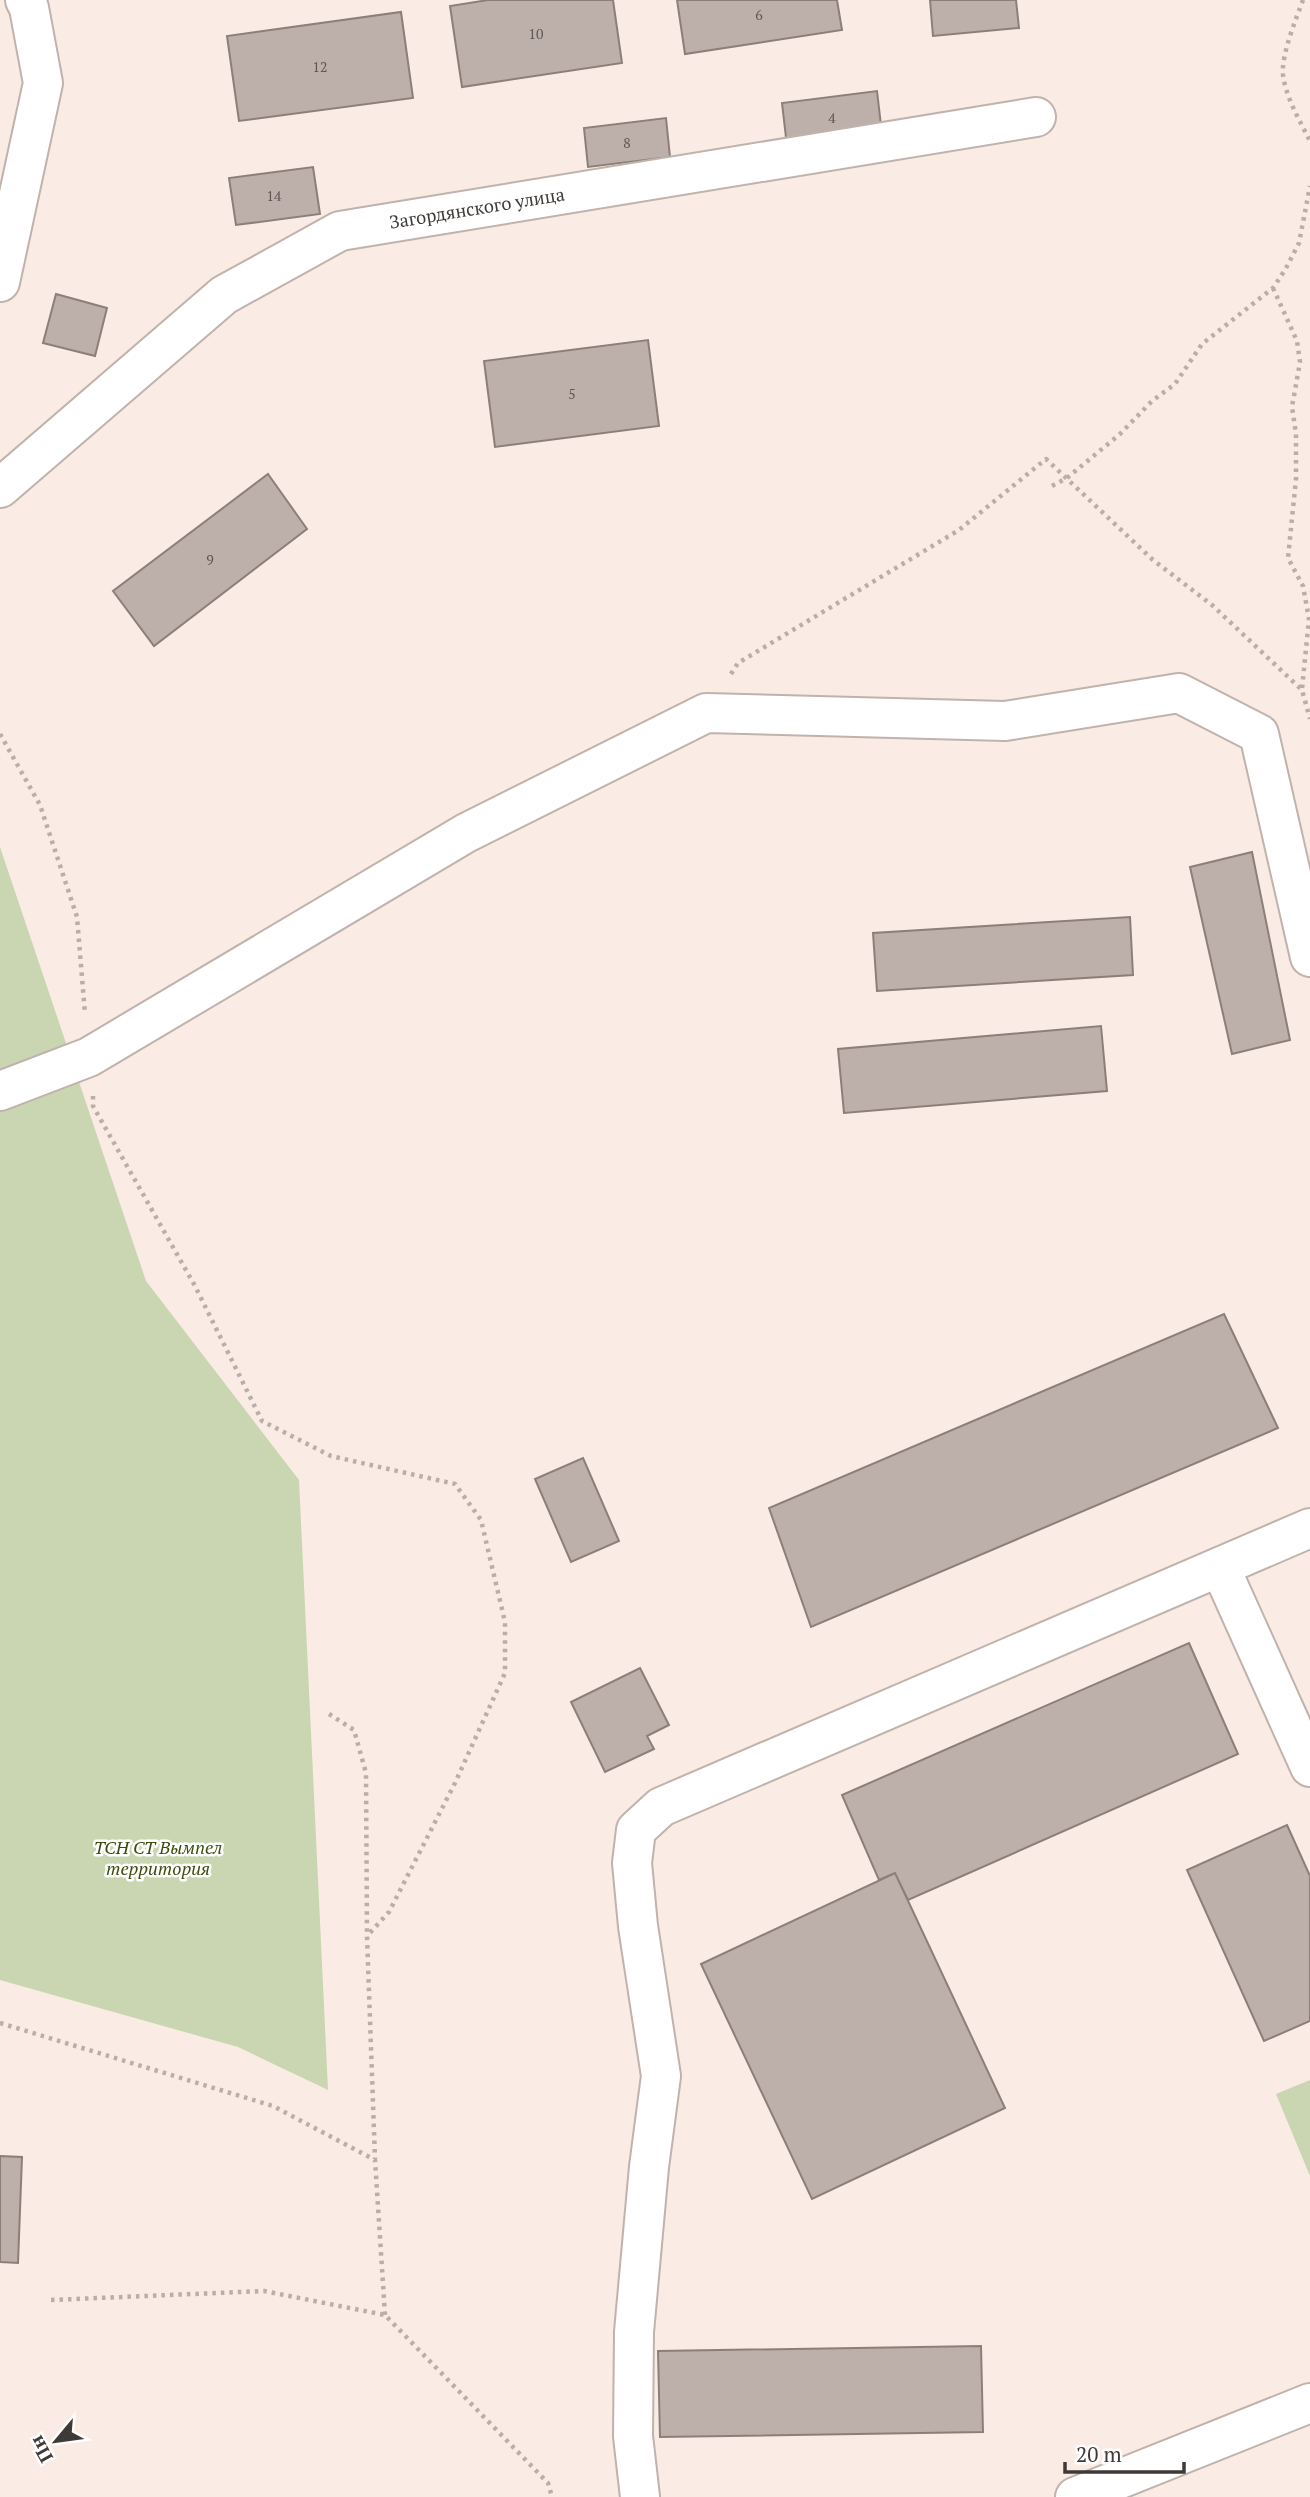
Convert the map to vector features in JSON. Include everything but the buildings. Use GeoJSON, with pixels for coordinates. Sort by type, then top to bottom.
{"type":"FeatureCollection","features":[{"type":"Feature","properties":{"kind":"street"},"geometry":{"type":"LineString","coordinates":[[0,282],[43,83],[29,8],[25,0]]}},
{"type":"Feature","properties":{"kind":"street","name":"Загордянского улица"},"geometry":{"type":"LineString","coordinates":[[0,488],[224,295],[340,231],[1036,117]]}},
{"type":"Feature","properties":{"kind":"street"},"geometry":{"type":"LineString","coordinates":[[0,1091],[89,1057],[466,833],[706,713],[1005,721],[1179,693],[1259,734],[1310,957]]}},
{"type":"Feature","properties":{"kind":"street"},"geometry":{"type":"LineString","coordinates":[[640,2497],[633,2436],[634,2332],[649,2166],[661,2076],[638,1926],[632,1863],[636,1830],[661,1807],[1310,1528]]}},
{"type":"Feature","properties":{"kind":"street"},"geometry":{"type":"LineString","coordinates":[[1220,1567],[1310,1767]]}},
{"type":"Feature","properties":{"kind":"street"},"geometry":{"type":"LineString","coordinates":[[1075,2497],[1310,2403]]}},
{"type":"Feature","properties":{"kind":"path"},"geometry":{"type":"LineString","coordinates":[[1303,0],[1289,39],[1283,73],[1295,111],[1310,141]]}},
{"type":"Feature","properties":{"kind":"path"},"geometry":{"type":"LineString","coordinates":[[1052,486],[1067,478],[1121,434],[1152,401],[1175,384],[1202,344],[1273,288],[1299,243],[1310,186]]}},
{"type":"Feature","properties":{"kind":"path"},"geometry":{"type":"LineString","coordinates":[[1273,288],[1297,341],[1300,362],[1292,407],[1297,434],[1296,479],[1288,558],[1303,586],[1309,619],[1302,690],[1310,719]]}},
{"type":"Feature","properties":{"kind":"path"},"geometry":{"type":"LineString","coordinates":[[706,713],[738,663],[959,530],[1046,458],[1153,560],[1212,605],[1302,690]]}},
{"type":"Feature","properties":{"kind":"path"},"geometry":{"type":"LineString","coordinates":[[0,734],[40,805],[77,917],[93,1106],[195,1286],[262,1420],[331,1456],[456,1484],[481,1520],[505,1622],[505,1673],[455,1783],[390,1912],[367,1936]]}},
{"type":"Feature","properties":{"kind":"path"},"geometry":{"type":"LineString","coordinates":[[329,1713],[354,1730],[366,1773],[367,1936],[375,2160],[385,2315]]}},
{"type":"Feature","properties":{"kind":"path"},"geometry":{"type":"LineString","coordinates":[[0,2023],[273,2106],[375,2160]]}},
{"type":"Feature","properties":{"kind":"path"},"geometry":{"type":"LineString","coordinates":[[51,2300],[264,2291],[385,2315],[548,2483],[552,2497]]}},
{"type":"Feature","properties":{"kind":"green space","name":"ТСН СТ Вымпел территория"},"geometry":{"type":"Polygon","coordinates":[[[0,847],[146,1281],[299,1480],[328,2090],[238,2047],[0,1980],[0,847]]]}},
{"type":"Feature","properties":{"kind":"green space"},"geometry":{"type":"Polygon","coordinates":[[[1310,2080],[1310,2176],[1276,2094],[1310,2080]]]}}]}
